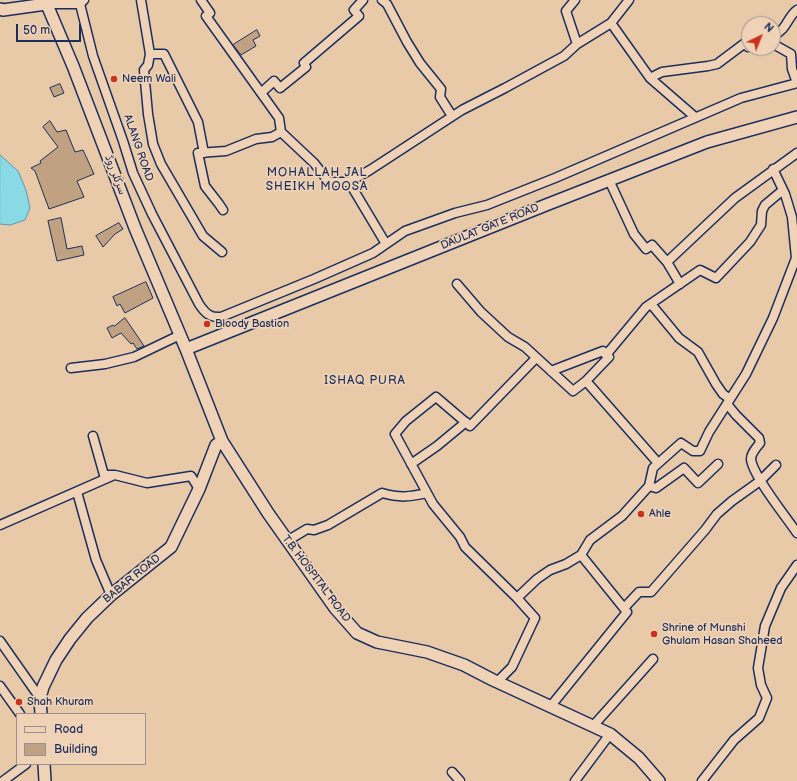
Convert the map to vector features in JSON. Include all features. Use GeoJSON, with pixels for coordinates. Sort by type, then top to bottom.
{"type":"FeatureCollection","features":[{"type":"Feature","properties":{"kind":"main road"},"geometry":{"type":"LineString","coordinates":[[1,11],[46,2]]}},
{"type":"Feature","properties":{"kind":"main road","name":"سرکلر روڈ"},"geometry":{"type":"LineString","coordinates":[[46,2],[73,66],[135,228],[186,349]]}},
{"type":"Feature","properties":{"kind":"main road","name":"DAULAT GATE ROAD"},"geometry":{"type":"LineString","coordinates":[[186,349],[707,142],[797,117]]}},
{"type":"Feature","properties":{"kind":"main road","name":"T.B. HOSPITAL ROAD"},"geometry":{"type":"LineString","coordinates":[[186,349],[222,441],[287,541],[335,608],[357,633],[376,642],[427,652],[464,664],[497,682],[610,734],[639,758],[659,781]]}},
{"type":"Feature","properties":{"kind":"main road","name":"BABAR ROAD"},"geometry":{"type":"LineString","coordinates":[[41,713],[40,698],[43,687],[56,660],[70,639],[87,618],[111,595],[171,547],[199,489],[216,445],[222,441]]}},
{"type":"Feature","properties":{"kind":"main road"},"geometry":{"type":"LineString","coordinates":[[44,765],[45,781]]}},
{"type":"Feature","properties":{"kind":"street"},"geometry":{"type":"LineString","coordinates":[[141,0],[150,54],[148,65],[144,70],[148,114],[153,144],[161,164],[203,236],[222,252]]}},
{"type":"Feature","properties":{"kind":"street"},"geometry":{"type":"LineString","coordinates":[[201,0],[210,13],[206,16],[280,118],[281,132],[314,163],[328,182],[349,182],[462,110],[564,56],[577,44],[611,23],[629,0]]}},
{"type":"Feature","properties":{"kind":"street"},"geometry":{"type":"LineString","coordinates":[[262,92],[274,81],[280,88],[306,67],[304,63],[359,16],[354,10],[363,0]]}},
{"type":"Feature","properties":{"kind":"street"},"geometry":{"type":"LineString","coordinates":[[575,0],[566,11],[577,44]]}},
{"type":"Feature","properties":{"kind":"street"},"geometry":{"type":"LineString","coordinates":[[46,2],[81,1]]}},
{"type":"Feature","properties":{"kind":"street","name":"ALANG ROAD"},"geometry":{"type":"LineString","coordinates":[[81,1],[93,56],[133,173],[199,304],[203,311],[208,315],[221,317],[314,280],[373,253],[386,244]]}},
{"type":"Feature","properties":{"kind":"street"},"geometry":{"type":"LineString","coordinates":[[388,1],[407,42],[420,63],[441,88],[440,96],[452,116]]}},
{"type":"Feature","properties":{"kind":"street"},"geometry":{"type":"LineString","coordinates":[[781,32],[797,10]]}},
{"type":"Feature","properties":{"kind":"street"},"geometry":{"type":"LineString","coordinates":[[611,23],[650,78],[695,117]]}},
{"type":"Feature","properties":{"kind":"street"},"geometry":{"type":"LineString","coordinates":[[650,78],[662,72],[717,64],[741,46]]}},
{"type":"Feature","properties":{"kind":"street"},"geometry":{"type":"LineString","coordinates":[[349,182],[386,244],[406,231],[455,213],[487,205],[533,187],[741,98],[797,83],[792,69],[791,54],[781,48]]}},
{"type":"Feature","properties":{"kind":"street"},"geometry":{"type":"LineString","coordinates":[[150,54],[164,54],[198,122],[204,153]]}},
{"type":"Feature","properties":{"kind":"street"},"geometry":{"type":"LineString","coordinates":[[223,210],[204,186],[198,153],[226,151],[256,139],[272,138],[281,132]]}},
{"type":"Feature","properties":{"kind":"street"},"geometry":{"type":"LineString","coordinates":[[667,262],[736,198],[773,169],[797,153]]}},
{"type":"Feature","properties":{"kind":"street"},"geometry":{"type":"LineString","coordinates":[[517,598],[537,579],[581,555],[590,540],[622,516],[649,486],[653,468],[681,443],[693,451],[700,451],[709,432],[746,374],[773,318],[796,258],[792,217],[783,190],[773,169]]}},
{"type":"Feature","properties":{"kind":"street"},"geometry":{"type":"LineString","coordinates":[[609,180],[634,234],[646,249],[652,245],[667,262],[680,284]]}},
{"type":"Feature","properties":{"kind":"street"},"geometry":{"type":"LineString","coordinates":[[606,354],[646,307],[700,270],[716,278],[750,242],[761,225],[762,211],[765,205],[783,190]]}},
{"type":"Feature","properties":{"kind":"street"},"geometry":{"type":"LineString","coordinates":[[457,284],[481,312],[508,337],[525,347],[536,358],[573,391],[586,381],[609,357],[603,351],[551,371]]}},
{"type":"Feature","properties":{"kind":"street"},"geometry":{"type":"LineString","coordinates":[[651,304],[679,338],[698,352],[736,415],[759,438],[760,443],[751,455],[751,461],[760,481],[797,533]]}},
{"type":"Feature","properties":{"kind":"street"},"geometry":{"type":"LineString","coordinates":[[71,368],[105,364],[134,357],[180,335]]}},
{"type":"Feature","properties":{"kind":"street"},"geometry":{"type":"LineString","coordinates":[[497,682],[512,667],[535,618],[517,598],[465,547],[460,537],[432,504],[395,434],[406,421],[436,397],[470,426],[536,358]]}},
{"type":"Feature","properties":{"kind":"street"},"geometry":{"type":"LineString","coordinates":[[586,381],[658,463]]}},
{"type":"Feature","properties":{"kind":"street"},"geometry":{"type":"LineString","coordinates":[[411,464],[437,446],[466,422]]}},
{"type":"Feature","properties":{"kind":"street"},"geometry":{"type":"LineString","coordinates":[[93,436],[104,475],[114,475],[147,484],[191,476],[199,489]]}},
{"type":"Feature","properties":{"kind":"street"},"geometry":{"type":"LineString","coordinates":[[649,486],[656,488],[684,468],[698,483],[718,464]]}},
{"type":"Feature","properties":{"kind":"street"},"geometry":{"type":"LineString","coordinates":[[624,608],[639,592],[651,592],[717,514],[760,481],[776,465]]}},
{"type":"Feature","properties":{"kind":"street"},"geometry":{"type":"LineString","coordinates":[[0,525],[114,475]]}},
{"type":"Feature","properties":{"kind":"street"},"geometry":{"type":"LineString","coordinates":[[77,492],[96,560],[111,595]]}},
{"type":"Feature","properties":{"kind":"street"},"geometry":{"type":"LineString","coordinates":[[287,541],[307,529],[314,530],[328,525],[382,493],[410,497],[427,493]]}},
{"type":"Feature","properties":{"kind":"street"},"geometry":{"type":"LineString","coordinates":[[550,707],[627,612],[581,555]]}},
{"type":"Feature","properties":{"kind":"street"},"geometry":{"type":"LineString","coordinates":[[702,781],[734,740],[759,718],[766,698],[761,685],[758,668],[765,626],[781,588],[797,565]]}},
{"type":"Feature","properties":{"kind":"street"},"geometry":{"type":"LineString","coordinates":[[0,641],[40,698]]}},
{"type":"Feature","properties":{"kind":"street"},"geometry":{"type":"LineString","coordinates":[[593,726],[653,659]]}},
{"type":"Feature","properties":{"kind":"street"},"geometry":{"type":"LineString","coordinates":[[0,686],[19,713]]}},
{"type":"Feature","properties":{"kind":"street"},"geometry":{"type":"LineString","coordinates":[[575,781],[610,734]]}},
{"type":"Feature","properties":{"kind":"street"},"geometry":{"type":"LineString","coordinates":[[3,781],[25,765]]}},
{"type":"Feature","properties":{"kind":"street"},"geometry":{"type":"LineString","coordinates":[[452,772],[460,781]]}},
{"type":"Feature","properties":{"kind":"water"},"geometry":{"type":"Polygon","coordinates":[[[0,155],[18,171],[26,190],[30,208],[25,220],[10,225],[0,224],[0,155]]]}},
{"type":"Feature","properties":{"kind":"building"},"geometry":{"type":"Polygon","coordinates":[[[257,30],[260,36],[253,40],[256,46],[241,55],[233,45],[257,30]]]}},
{"type":"Feature","properties":{"kind":"building"},"geometry":{"type":"Polygon","coordinates":[[[60,84],[64,93],[54,97],[50,88],[60,84]]]}},
{"type":"Feature","properties":{"kind":"building"},"geometry":{"type":"Polygon","coordinates":[[[50,121],[57,132],[66,130],[75,152],[83,150],[94,174],[77,181],[84,197],[49,209],[35,171],[31,168],[41,163],[40,161],[58,147],[43,127],[50,121]]]}},
{"type":"Feature","properties":{"kind":"building"},"geometry":{"type":"Polygon","coordinates":[[[61,218],[67,249],[82,246],[84,255],[57,261],[48,221],[61,218]]]}},
{"type":"Feature","properties":{"kind":"building"},"geometry":{"type":"Polygon","coordinates":[[[119,223],[123,229],[115,234],[103,247],[96,236],[119,223]]]}},
{"type":"Feature","properties":{"kind":"building"},"geometry":{"type":"Polygon","coordinates":[[[146,282],[153,298],[125,313],[120,304],[117,306],[113,297],[146,282]]]}},
{"type":"Feature","properties":{"kind":"building"},"geometry":{"type":"Polygon","coordinates":[[[125,318],[144,346],[137,349],[133,343],[131,344],[121,333],[112,338],[107,328],[113,325],[114,326],[125,318]]]}},
{"type":"Feature","properties":{"kind":"place","name":"Neem Wali"},"geometry":{"type":"Point","coordinates":[114,79]}},
{"type":"Feature","properties":{"kind":"place","name":"Bloody Bastion"},"geometry":{"type":"Point","coordinates":[207,324]}},
{"type":"Feature","properties":{"kind":"place","name":"Ahle"},"geometry":{"type":"Point","coordinates":[641,514]}},
{"type":"Feature","properties":{"kind":"place","name":"Shrine of Munshi Ghulam Hasan Shaheed"},"geometry":{"type":"Point","coordinates":[654,634]}},
{"type":"Feature","properties":{"kind":"place","name":"Shah Khuram"},"geometry":{"type":"Point","coordinates":[19,702]}},
{"type":"Feature","properties":{"kind":"district","name":"MOHALLAH JAL SHEIKH MOOSA"},"geometry":{"type":"Point","coordinates":[317,180]}},
{"type":"Feature","properties":{"kind":"district","name":"ISHAQ PURA"},"geometry":{"type":"Point","coordinates":[365,381]}}]}
